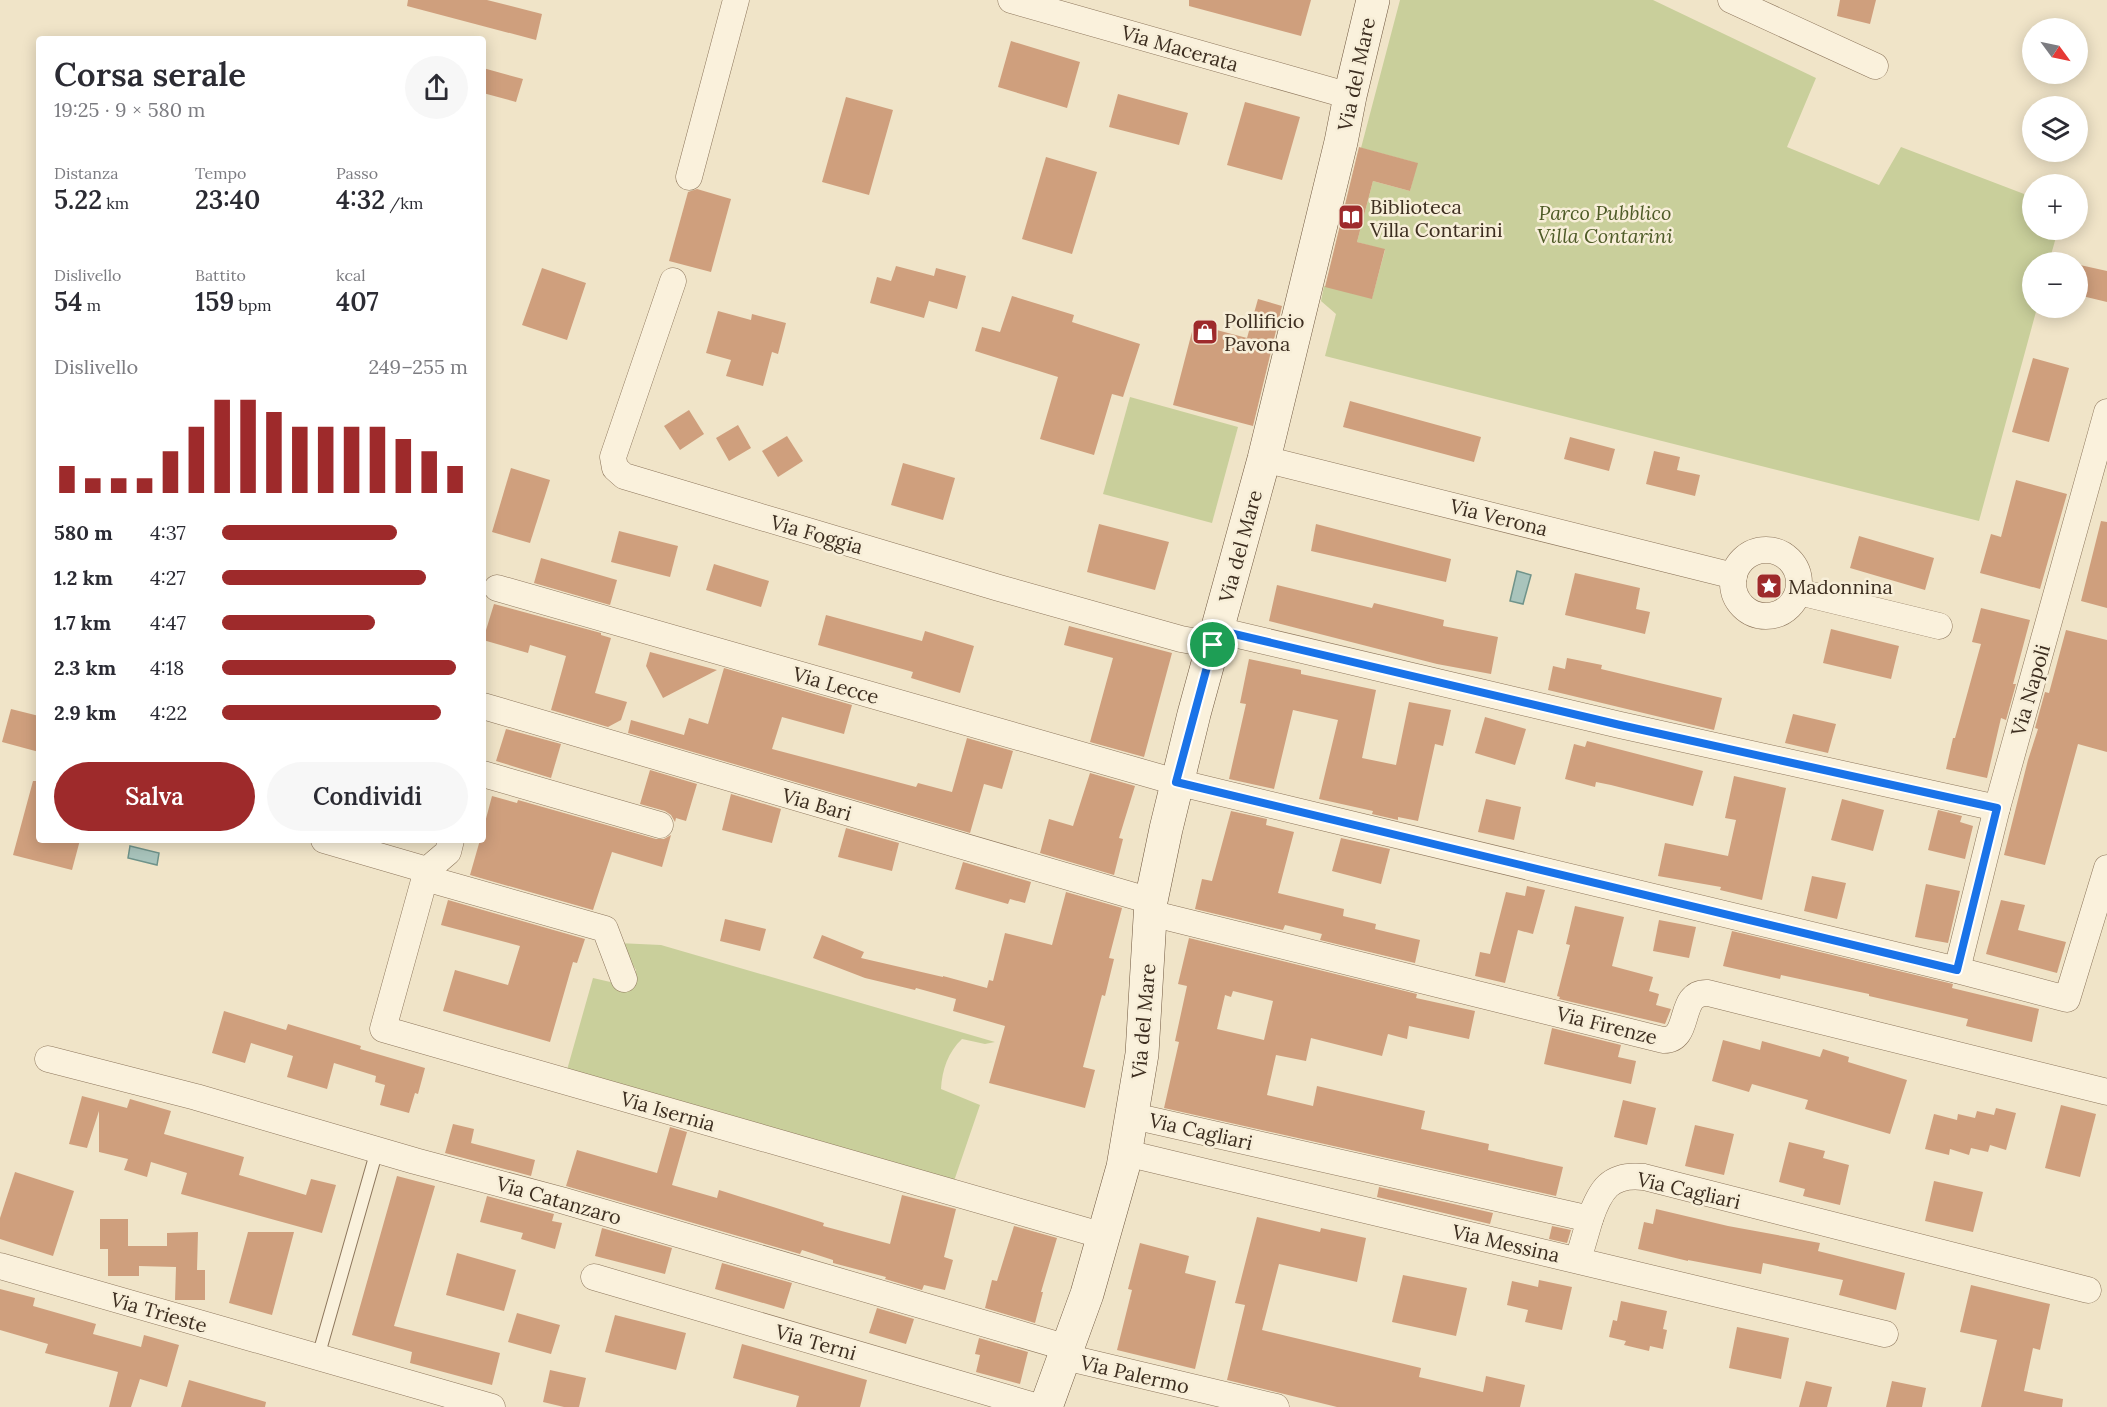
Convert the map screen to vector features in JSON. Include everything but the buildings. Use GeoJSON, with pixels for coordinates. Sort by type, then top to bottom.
{"type":"FeatureCollection","features":[{"type":"Feature","properties":{"kind":"main road","name":"Via del Mare"},"geometry":{"type":"LineString","coordinates":[[1046,1407],[1087,1294],[1126,1153],[1142,1054],[1150,907],[1176,782],[1264,459],[1373,0]]}},
{"type":"Feature","properties":{"kind":"street"},"geometry":{"type":"LineString","coordinates":[[688,177],[736,0]]}},
{"type":"Feature","properties":{"kind":"street","name":"Via Macerata"},"geometry":{"type":"LineString","coordinates":[[1011,0],[1350,96]]}},
{"type":"Feature","properties":{"kind":"street"},"geometry":{"type":"LineString","coordinates":[[1731,0],[1875,66]]}},
{"type":"Feature","properties":{"kind":"street","name":"Via Foggia"},"geometry":{"type":"LineString","coordinates":[[673,281],[613,457],[615,468],[624,476],[999,588],[1181,639],[1215,638],[1997,808]]}},
{"type":"Feature","properties":{"kind":"street","name":"Via Napoli"},"geometry":{"type":"LineString","coordinates":[[1957,970],[1997,808],[2107,412]]}},
{"type":"Feature","properties":{"kind":"street","name":"Via Verona"},"geometry":{"type":"LineString","coordinates":[[1264,459],[1734,576]]}},
{"type":"Feature","properties":{"kind":"street"},"geometry":{"type":"LineString","coordinates":[[1774,551],[1784,555],[1798,571],[1799,592],[1795,602],[1776,616],[1753,615],[1736,599],[1733,588],[1734,576],[1744,558],[1753,552],[1774,551]]}},
{"type":"Feature","properties":{"kind":"street","name":"Via Lecce"},"geometry":{"type":"LineString","coordinates":[[497,588],[1176,782]]}},
{"type":"Feature","properties":{"kind":"street"},"geometry":{"type":"LineString","coordinates":[[1799,592],[1939,626]]}},
{"type":"Feature","properties":{"kind":"street","name":"Via Bari"},"geometry":{"type":"LineString","coordinates":[[486,707],[1150,907]]}},
{"type":"Feature","properties":{"kind":"street"},"geometry":{"type":"LineString","coordinates":[[486,775],[660,825]]}},
{"type":"Feature","properties":{"kind":"street"},"geometry":{"type":"LineString","coordinates":[[1176,782],[1957,970],[2067,999],[2107,868]]}},
{"type":"Feature","properties":{"kind":"street"},"geometry":{"type":"LineString","coordinates":[[333,843],[426,874],[605,928],[624,979]]}},
{"type":"Feature","properties":{"kind":"street"},"geometry":{"type":"LineString","coordinates":[[426,874],[448,852],[450,843]]}},
{"type":"Feature","properties":{"kind":"street","name":"Via Isernia"},"geometry":{"type":"LineString","coordinates":[[426,874],[383,1029],[1104,1236]]}},
{"type":"Feature","properties":{"kind":"street","name":"Via Firenze"},"geometry":{"type":"LineString","coordinates":[[1150,907],[1663,1040],[1674,1038],[1679,1033],[1686,1009],[1693,998],[1703,992],[2107,1092]]}},
{"type":"Feature","properties":{"kind":"street","name":"Via Catanzaro"},"geometry":{"type":"LineString","coordinates":[[48,1059],[196,1097],[377,1150],[561,1200],[1067,1352]]}},
{"type":"Feature","properties":{"kind":"street","name":"Via Cagliari"},"geometry":{"type":"LineString","coordinates":[[1133,1116],[1590,1219],[1602,1192],[1612,1182],[1631,1176],[1644,1177],[2088,1290]]}},
{"type":"Feature","properties":{"kind":"street","name":"Via Messina"},"geometry":{"type":"LineString","coordinates":[[1126,1153],[1885,1334]]}},
{"type":"Feature","properties":{"kind":"street"},"geometry":{"type":"LineString","coordinates":[[1578,1260],[1590,1219]]}},
{"type":"Feature","properties":{"kind":"street","name":"Via Trieste"},"geometry":{"type":"LineString","coordinates":[[0,1266],[492,1407]]}},
{"type":"Feature","properties":{"kind":"street","name":"Via Terni"},"geometry":{"type":"LineString","coordinates":[[594,1277],[1038,1407]]}},
{"type":"Feature","properties":{"kind":"street","name":"Via Palermo"},"geometry":{"type":"LineString","coordinates":[[1067,1352],[1276,1407]]}},
{"type":"Feature","properties":{"kind":"lane"},"geometry":{"type":"LineString","coordinates":[[318,1357],[377,1150]]}},
{"type":"Feature","properties":{"kind":"green space","name":"Parco Pubblico Villa Contarini"},"geometry":{"type":"Polygon","coordinates":[[[1400,0],[1653,0],[1816,78],[1787,147],[1879,185],[1901,147],[2022,193],[2022,240],[2055,240],[2052,252],[2022,252],[2022,318],[2034,318],[1979,521],[1325,356],[1336,314],[1321,301],[1324,286],[1372,298],[1385,250],[1357,242],[1373,181],[1410,191],[1417,163],[1361,148],[1400,0]]]}},
{"type":"Feature","properties":{"kind":"green space"},"geometry":{"type":"Polygon","coordinates":[[[1130,397],[1238,427],[1212,523],[1103,494],[1130,397]]]}},
{"type":"Feature","properties":{"kind":"green space"},"geometry":{"type":"Polygon","coordinates":[[[618,943],[661,945],[995,1042],[985,1044],[962,1039],[949,1056],[944,1068],[941,1089],[980,1105],[954,1181],[567,1070],[593,978],[632,987],[636,970],[618,943]]]}},
{"type":"Feature","properties":{"kind":"water"},"geometry":{"type":"Polygon","coordinates":[[[1517,571],[1531,575],[1523,604],[1510,601],[1517,571]]]}},
{"type":"Feature","properties":{"kind":"water"},"geometry":{"type":"Polygon","coordinates":[[[130,846],[159,853],[157,865],[128,858],[130,846]]]}},
{"type":"Feature","properties":{"kind":"place","name":"Biblioteca Villa Contarini"},"geometry":{"type":"Point","coordinates":[1351,217]}},
{"type":"Feature","properties":{"kind":"place","name":"Pollificio Pavona"},"geometry":{"type":"Point","coordinates":[1205,332]}},
{"type":"Feature","properties":{"kind":"place","name":"Madonnina"},"geometry":{"type":"Point","coordinates":[1769,586]}},
{"type":"Feature","properties":{"kind":"route"},"geometry":{"type":"LineString","coordinates":[[1217,630],[1620,725],[1997,808],[1957,970],[1176,782],[1213,645],[1217,630]]}}]}
